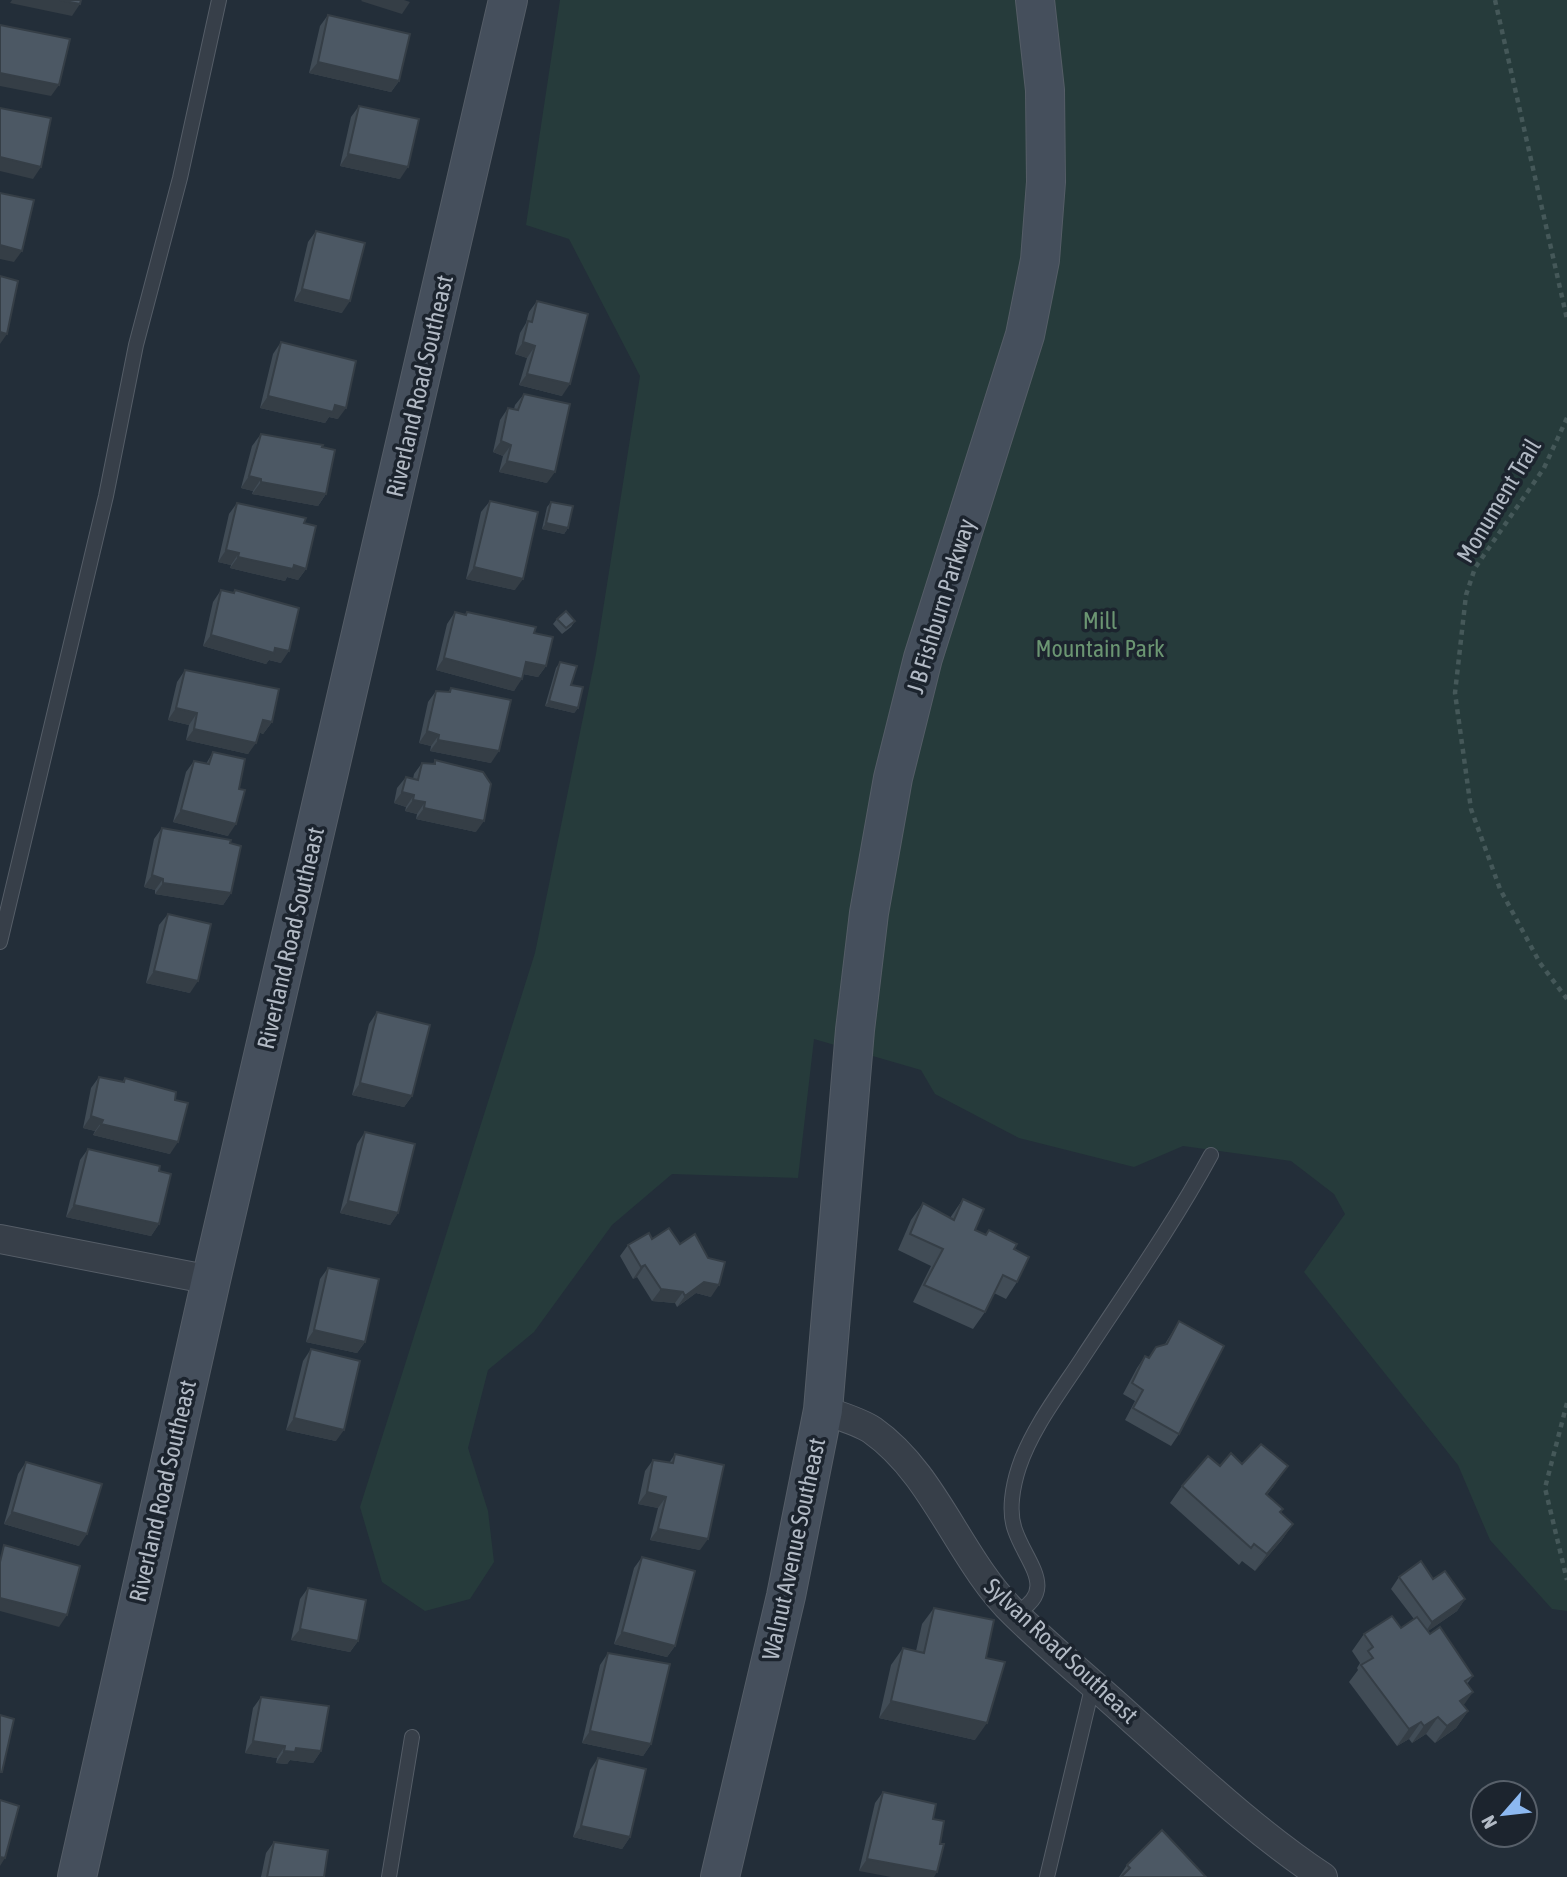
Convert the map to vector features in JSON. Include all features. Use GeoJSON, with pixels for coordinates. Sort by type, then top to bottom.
{"type":"FeatureCollection","features":[{"type":"Feature","properties":{"kind":"main road","name":"Riverland Road Southeast"},"geometry":{"type":"LineString","coordinates":[[77,1877],[211,1280],[508,0]]}},
{"type":"Feature","properties":{"kind":"main road","name":"J B Fishburn Parkway"},"geometry":{"type":"LineString","coordinates":[[839,1217],[855,1030],[869,913],[893,778],[923,658],[1025,335],[1040,260],[1046,182],[1045,90],[1035,0]]}},
{"type":"Feature","properties":{"kind":"main road","name":"Walnut Avenue Southeast"},"geometry":{"type":"LineString","coordinates":[[720,1877],[786,1596],[823,1410],[839,1217]]}},
{"type":"Feature","properties":{"kind":"street"},"geometry":{"type":"LineString","coordinates":[[0,1239],[211,1280]]}},
{"type":"Feature","properties":{"kind":"street","name":"Sylvan Road Southeast"},"geometry":{"type":"LineString","coordinates":[[823,1410],[869,1428],[892,1445],[919,1478],[979,1574],[1014,1614],[1195,1775],[1294,1857],[1323,1877]]}},
{"type":"Feature","properties":{"kind":"lane"},"geometry":{"type":"LineString","coordinates":[[0,942],[106,496],[136,345],[180,178],[219,0]]}},
{"type":"Feature","properties":{"kind":"lane"},"geometry":{"type":"LineString","coordinates":[[1014,1614],[1028,1606],[1037,1594],[1038,1581],[1014,1527],[1012,1496],[1019,1465],[1048,1410],[1186,1201],[1211,1155]]}},
{"type":"Feature","properties":{"kind":"lane"},"geometry":{"type":"LineString","coordinates":[[1047,1877],[1094,1684]]}},
{"type":"Feature","properties":{"kind":"lane"},"geometry":{"type":"LineString","coordinates":[[389,1877],[412,1738]]}},
{"type":"Feature","properties":{"kind":"path"},"geometry":{"type":"LineString","coordinates":[[1495,0],[1567,319]]}},
{"type":"Feature","properties":{"kind":"path","name":"Monument Trail"},"geometry":{"type":"LineString","coordinates":[[1567,418],[1544,468],[1475,568],[1466,595],[1455,693],[1471,808],[1500,889],[1540,963],[1567,999]]}},
{"type":"Feature","properties":{"kind":"path"},"geometry":{"type":"LineString","coordinates":[[1567,1403],[1545,1488],[1567,1580]]}},
{"type":"Feature","properties":{"kind":"green space","name":"Mill Mountain Park"},"geometry":{"type":"Polygon","coordinates":[[[560,0],[1567,0],[1567,1611],[1552,1609],[1490,1540],[1458,1465],[1304,1272],[1345,1214],[1334,1194],[1291,1161],[1183,1146],[1134,1167],[1019,1138],[935,1094],[921,1070],[814,1039],[798,1178],[672,1174],[612,1225],[534,1332],[488,1370],[468,1448],[488,1511],[494,1562],[470,1599],[425,1611],[382,1582],[360,1507],[535,953],[596,654],[640,376],[569,239],[526,225],[560,0]]]}},
{"type":"Feature","properties":{"kind":"building"},"geometry":{"type":"Polygon","coordinates":[[[60,0],[81,0],[80,4],[60,0]]]}},
{"type":"Feature","properties":{"kind":"building"},"geometry":{"type":"Polygon","coordinates":[[[328,15],[410,34],[399,81],[318,62],[328,15]]]}},
{"type":"Feature","properties":{"kind":"building"},"geometry":{"type":"Polygon","coordinates":[[[0,25],[70,39],[59,85],[0,73],[0,25]]]}},
{"type":"Feature","properties":{"kind":"building"},"geometry":{"type":"Polygon","coordinates":[[[359,106],[419,119],[408,167],[348,154],[359,106]]]}},
{"type":"Feature","properties":{"kind":"building"},"geometry":{"type":"Polygon","coordinates":[[[0,108],[51,118],[41,167],[0,157],[0,108]]]}},
{"type":"Feature","properties":{"kind":"building"},"geometry":{"type":"Polygon","coordinates":[[[0,193],[34,200],[22,251],[0,245],[0,193]]]}},
{"type":"Feature","properties":{"kind":"building"},"geometry":{"type":"Polygon","coordinates":[[[316,231],[365,243],[350,301],[302,289],[316,231]]]}},
{"type":"Feature","properties":{"kind":"building"},"geometry":{"type":"Polygon","coordinates":[[[0,276],[18,281],[7,334],[0,332],[0,276]]]}},
{"type":"Feature","properties":{"kind":"building"},"geometry":{"type":"Polygon","coordinates":[[[537,301],[588,314],[570,384],[527,374],[535,346],[523,342],[537,301]]]}},
{"type":"Feature","properties":{"kind":"building"},"geometry":{"type":"Polygon","coordinates":[[[281,342],[356,361],[346,408],[335,405],[333,412],[268,396],[281,342]]]}},
{"type":"Feature","properties":{"kind":"building"},"geometry":{"type":"Polygon","coordinates":[[[524,394],[570,404],[555,472],[507,461],[511,445],[501,441],[508,408],[518,410],[524,394]]]}},
{"type":"Feature","properties":{"kind":"building"},"geometry":{"type":"Polygon","coordinates":[[[261,434],[323,445],[322,447],[335,450],[326,494],[261,482],[261,479],[249,476],[261,434]]]}},
{"type":"Feature","properties":{"kind":"building"},"geometry":{"type":"Polygon","coordinates":[[[490,501],[538,512],[523,579],[474,567],[490,501]]]}},
{"type":"Feature","properties":{"kind":"building"},"geometry":{"type":"Polygon","coordinates":[[[551,502],[573,506],[568,528],[546,523],[551,502]]]}},
{"type":"Feature","properties":{"kind":"building"},"geometry":{"type":"Polygon","coordinates":[[[237,503],[306,518],[304,523],[316,526],[306,569],[294,565],[293,569],[238,557],[239,553],[226,550],[237,503]]]}},
{"type":"Feature","properties":{"kind":"building"},"geometry":{"type":"Polygon","coordinates":[[[221,590],[234,593],[235,590],[299,608],[289,651],[275,648],[274,653],[211,635],[221,590]]]}},
{"type":"Feature","properties":{"kind":"building"},"geometry":{"type":"Polygon","coordinates":[[[566,611],[575,621],[566,628],[557,619],[566,611]]]}},
{"type":"Feature","properties":{"kind":"building"},"geometry":{"type":"Polygon","coordinates":[[[455,612],[466,615],[467,612],[536,627],[534,633],[553,637],[546,666],[526,662],[522,679],[444,658],[455,612]]]}},
{"type":"Feature","properties":{"kind":"building"},"geometry":{"type":"Polygon","coordinates":[[[560,662],[577,666],[571,685],[583,687],[578,708],[549,701],[560,662]]]}},
{"type":"Feature","properties":{"kind":"building"},"geometry":{"type":"Polygon","coordinates":[[[185,670],[279,689],[272,722],[263,720],[256,743],[194,729],[197,713],[176,708],[185,670]]]}},
{"type":"Feature","properties":{"kind":"building"},"geometry":{"type":"Polygon","coordinates":[[[451,688],[511,700],[499,751],[438,740],[439,735],[427,731],[436,691],[450,692],[451,688]]]}},
{"type":"Feature","properties":{"kind":"building"},"geometry":{"type":"Polygon","coordinates":[[[213,752],[245,759],[239,789],[245,790],[236,824],[181,810],[194,761],[209,764],[213,752]]]}},
{"type":"Feature","properties":{"kind":"building"},"geometry":{"type":"Polygon","coordinates":[[[435,760],[483,772],[491,784],[484,821],[424,808],[425,802],[413,800],[414,795],[402,792],[406,777],[418,780],[422,763],[435,764],[435,760]]]}},
{"type":"Feature","properties":{"kind":"building"},"geometry":{"type":"Polygon","coordinates":[[[162,828],[231,840],[230,843],[241,846],[231,893],[163,883],[163,879],[152,875],[162,828]]]}},
{"type":"Feature","properties":{"kind":"building"},"geometry":{"type":"Polygon","coordinates":[[[168,914],[211,924],[198,981],[154,971],[168,914]]]}},
{"type":"Feature","properties":{"kind":"building"},"geometry":{"type":"Polygon","coordinates":[[[377,1012],[430,1025],[412,1096],[360,1083],[377,1012]]]}},
{"type":"Feature","properties":{"kind":"building"},"geometry":{"type":"Polygon","coordinates":[[[99,1077],[124,1082],[125,1078],[176,1092],[175,1100],[188,1103],[178,1142],[101,1124],[103,1120],[91,1116],[99,1077]]]}},
{"type":"Feature","properties":{"kind":"building"},"geometry":{"type":"Polygon","coordinates":[[[365,1132],[415,1144],[398,1213],[348,1201],[365,1132]]]}},
{"type":"Feature","properties":{"kind":"building"},"geometry":{"type":"Polygon","coordinates":[[[88,1149],[160,1166],[159,1171],[171,1174],[159,1224],[74,1205],[88,1149]]]}},
{"type":"Feature","properties":{"kind":"building"},"geometry":{"type":"Polygon","coordinates":[[[963,1199],[984,1209],[975,1230],[986,1235],[989,1230],[1017,1244],[1014,1249],[1029,1257],[1017,1282],[1003,1275],[985,1312],[924,1285],[943,1249],[910,1234],[923,1203],[954,1220],[963,1199]]]}},
{"type":"Feature","properties":{"kind":"building"},"geometry":{"type":"Polygon","coordinates":[[[669,1228],[680,1244],[695,1234],[708,1258],[725,1262],[719,1285],[704,1282],[685,1296],[683,1292],[661,1289],[645,1265],[641,1267],[628,1245],[649,1233],[652,1239],[669,1228]]]}},
{"type":"Feature","properties":{"kind":"building"},"geometry":{"type":"Polygon","coordinates":[[[328,1268],[379,1279],[365,1342],[314,1330],[328,1268]]]}},
{"type":"Feature","properties":{"kind":"building"},"geometry":{"type":"Polygon","coordinates":[[[1179,1321],[1224,1346],[1179,1434],[1133,1408],[1143,1390],[1132,1383],[1145,1356],[1149,1358],[1156,1347],[1167,1344],[1179,1321]]]}},
{"type":"Feature","properties":{"kind":"building"},"geometry":{"type":"Polygon","coordinates":[[[311,1349],[360,1361],[344,1430],[294,1418],[311,1349]]]}},
{"type":"Feature","properties":{"kind":"building"},"geometry":{"type":"Polygon","coordinates":[[[1261,1444],[1288,1466],[1266,1494],[1283,1509],[1280,1512],[1293,1524],[1267,1554],[1254,1544],[1251,1548],[1182,1486],[1208,1456],[1220,1466],[1231,1453],[1242,1464],[1261,1444]]]}},
{"type":"Feature","properties":{"kind":"building"},"geometry":{"type":"Polygon","coordinates":[[[675,1454],[724,1465],[708,1539],[658,1529],[666,1497],[647,1492],[653,1460],[673,1463],[675,1454]]]}},
{"type":"Feature","properties":{"kind":"building"},"geometry":{"type":"Polygon","coordinates":[[[26,1462],[102,1484],[87,1534],[12,1512],[26,1462]]]}},
{"type":"Feature","properties":{"kind":"building"},"geometry":{"type":"Polygon","coordinates":[[[4,1545],[80,1566],[67,1615],[0,1598],[0,1562],[4,1545]]]}},
{"type":"Feature","properties":{"kind":"building"},"geometry":{"type":"Polygon","coordinates":[[[642,1557],[695,1571],[675,1646],[622,1632],[642,1557]]]}},
{"type":"Feature","properties":{"kind":"building"},"geometry":{"type":"Polygon","coordinates":[[[1421,1561],[1433,1579],[1445,1571],[1465,1599],[1432,1622],[1399,1577],[1421,1561]]]}},
{"type":"Feature","properties":{"kind":"building"},"geometry":{"type":"Polygon","coordinates":[[[308,1588],[366,1600],[358,1641],[300,1629],[308,1588]]]}},
{"type":"Feature","properties":{"kind":"building"},"geometry":{"type":"Polygon","coordinates":[[[934,1608],[994,1620],[986,1658],[1005,1662],[987,1723],[891,1701],[903,1648],[924,1653],[934,1608]]]}},
{"type":"Feature","properties":{"kind":"building"},"geometry":{"type":"Polygon","coordinates":[[[1392,1616],[1401,1628],[1417,1617],[1430,1634],[1440,1627],[1473,1676],[1465,1681],[1473,1692],[1460,1701],[1468,1711],[1447,1726],[1438,1717],[1424,1726],[1421,1722],[1409,1729],[1361,1665],[1373,1658],[1368,1651],[1373,1647],[1364,1634],[1392,1616]]]}},
{"type":"Feature","properties":{"kind":"building"},"geometry":{"type":"Polygon","coordinates":[[[608,1653],[670,1664],[651,1744],[590,1731],[608,1653]]]}},
{"type":"Feature","properties":{"kind":"building"},"geometry":{"type":"Polygon","coordinates":[[[261,1697],[329,1706],[321,1751],[296,1748],[295,1752],[284,1751],[285,1746],[253,1741],[261,1697]]]}},
{"type":"Feature","properties":{"kind":"building"},"geometry":{"type":"Polygon","coordinates":[[[0,1715],[14,1719],[2,1772],[0,1772],[0,1715]]]}},
{"type":"Feature","properties":{"kind":"building"},"geometry":{"type":"Polygon","coordinates":[[[598,1758],[646,1769],[630,1837],[581,1826],[598,1758]]]}},
{"type":"Feature","properties":{"kind":"building"},"geometry":{"type":"Polygon","coordinates":[[[883,1792],[936,1804],[933,1819],[944,1821],[940,1844],[944,1844],[937,1872],[867,1859],[883,1792]]]}},
{"type":"Feature","properties":{"kind":"building"},"geometry":{"type":"Polygon","coordinates":[[[0,1800],[19,1806],[5,1858],[0,1857],[0,1800]]]}},
{"type":"Feature","properties":{"kind":"building"},"geometry":{"type":"Polygon","coordinates":[[[1162,1830],[1206,1877],[1121,1877],[1130,1868],[1127,1865],[1162,1830]]]}},
{"type":"Feature","properties":{"kind":"building"},"geometry":{"type":"Polygon","coordinates":[[[274,1842],[328,1850],[324,1877],[267,1877],[274,1842]]]}}]}
